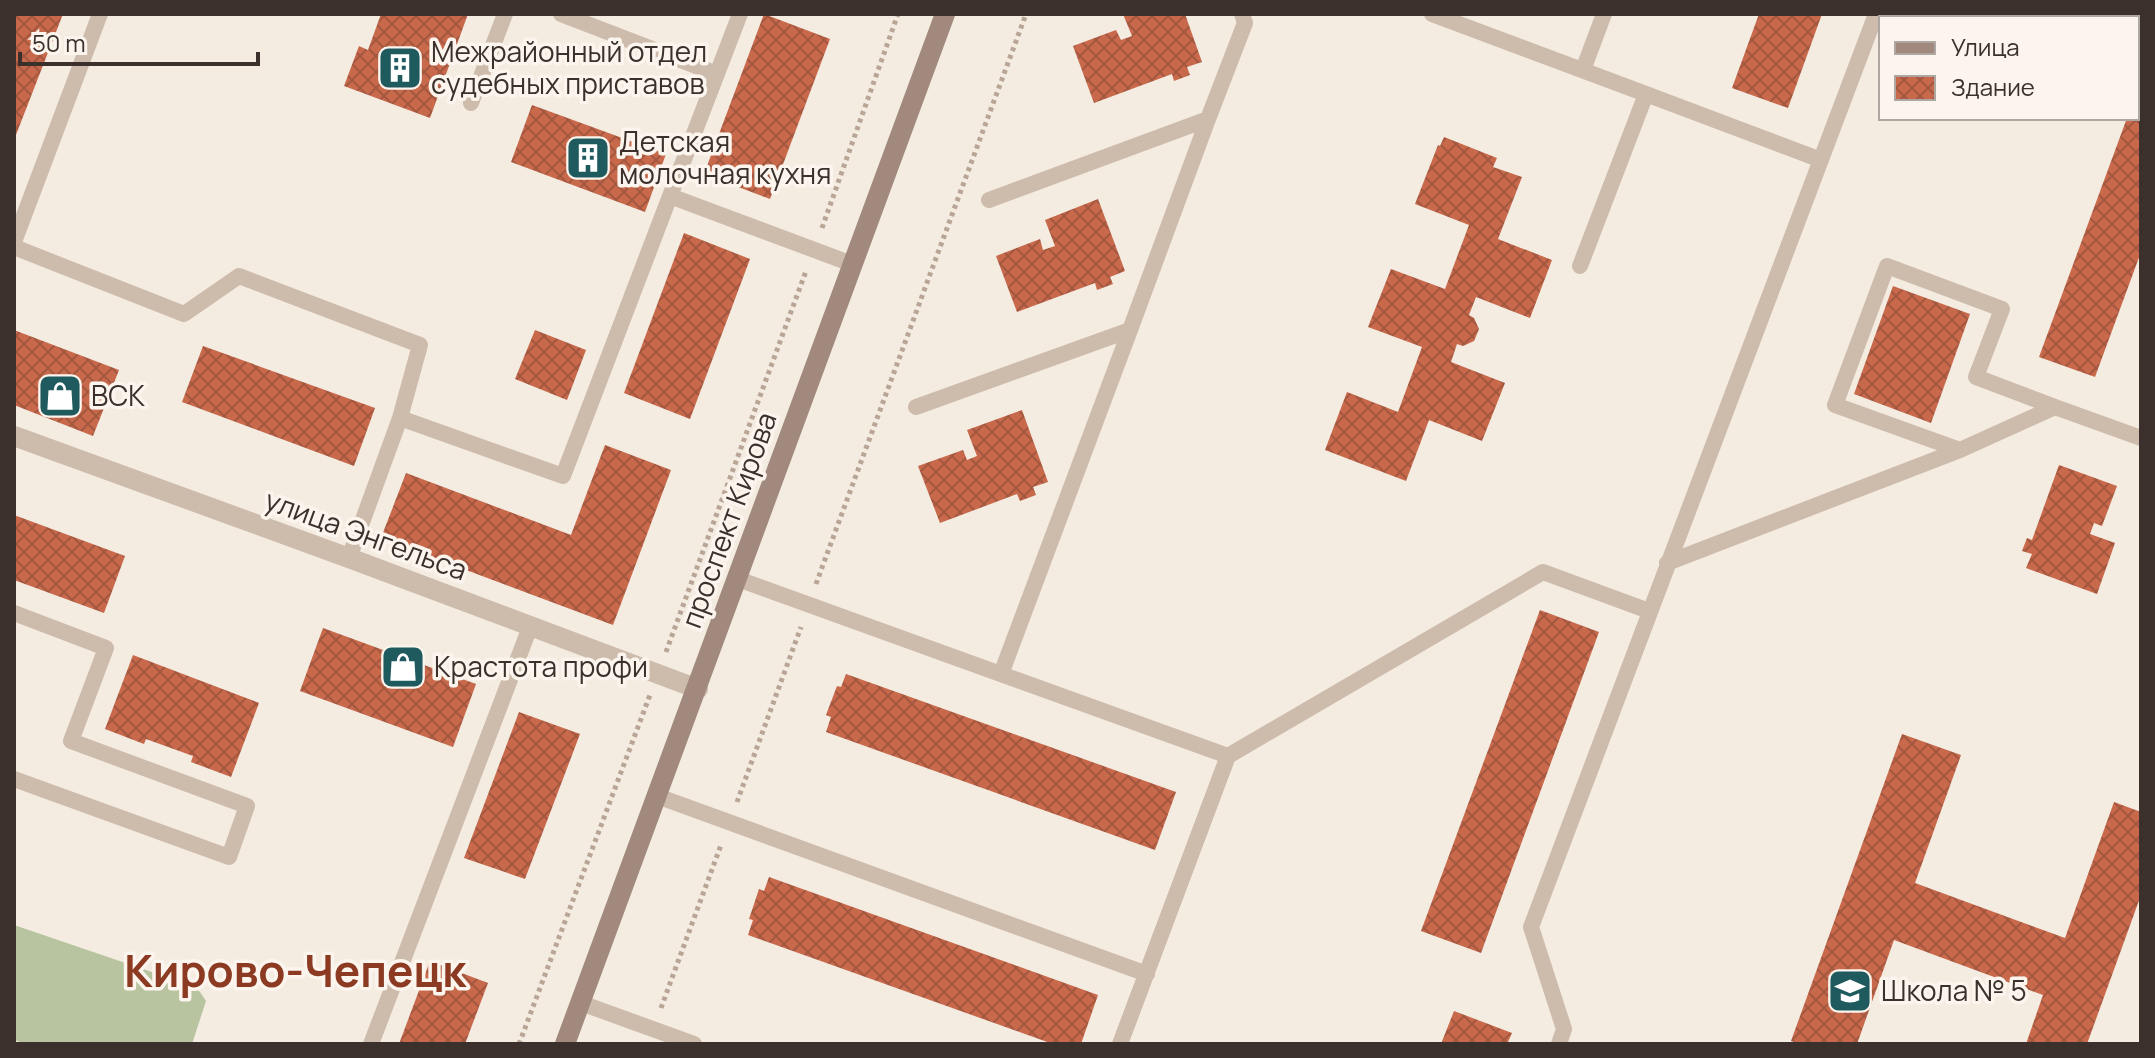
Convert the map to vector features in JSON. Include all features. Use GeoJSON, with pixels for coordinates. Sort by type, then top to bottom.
{"type":"FeatureCollection","features":[{"type":"Feature","properties":{"kind":"street","name":"проспект Кирова"},"geometry":{"type":"LineString","coordinates":[[565,1044],[945,14]]}},
{"type":"Feature","properties":{"kind":"street","name":"улица Энгельса"},"geometry":{"type":"LineString","coordinates":[[14,436],[698,689]]}},
{"type":"Feature","properties":{"kind":"lane"},"geometry":{"type":"LineString","coordinates":[[100,14],[14,245],[184,314],[239,276],[420,345],[400,418],[349,558]]}},
{"type":"Feature","properties":{"kind":"lane"},"geometry":{"type":"LineString","coordinates":[[471,103],[505,14]]}},
{"type":"Feature","properties":{"kind":"lane"},"geometry":{"type":"LineString","coordinates":[[561,14],[717,74]]}},
{"type":"Feature","properties":{"kind":"lane"},"geometry":{"type":"LineString","coordinates":[[400,418],[563,476],[740,14]]}},
{"type":"Feature","properties":{"kind":"lane"},"geometry":{"type":"LineString","coordinates":[[1001,674],[1245,23],[1242,14]]}},
{"type":"Feature","properties":{"kind":"lane"},"geometry":{"type":"LineString","coordinates":[[1432,14],[1821,160]]}},
{"type":"Feature","properties":{"kind":"lane"},"geometry":{"type":"LineString","coordinates":[[1583,70],[1604,14]]}},
{"type":"Feature","properties":{"kind":"lane"},"geometry":{"type":"LineString","coordinates":[[1559,1044],[1564,1029],[1531,927],[1876,14]]}},
{"type":"Feature","properties":{"kind":"lane"},"geometry":{"type":"LineString","coordinates":[[1580,266],[1646,94]]}},
{"type":"Feature","properties":{"kind":"lane"},"geometry":{"type":"LineString","coordinates":[[989,200],[1208,119]]}},
{"type":"Feature","properties":{"kind":"lane"},"geometry":{"type":"LineString","coordinates":[[670,196],[852,264]]}},
{"type":"Feature","properties":{"kind":"lane"},"geometry":{"type":"LineString","coordinates":[[1960,450],[1835,405],[1887,266],[2002,309],[1976,377],[2141,438]]}},
{"type":"Feature","properties":{"kind":"lane"},"geometry":{"type":"LineString","coordinates":[[916,407],[1130,330]]}},
{"type":"Feature","properties":{"kind":"lane"},"geometry":{"type":"LineString","coordinates":[[1667,563],[1960,450],[2055,407]]}},
{"type":"Feature","properties":{"kind":"lane"},"geometry":{"type":"LineString","coordinates":[[1120,1044],[1228,756],[1543,572],[1649,611]]}},
{"type":"Feature","properties":{"kind":"lane"},"geometry":{"type":"LineString","coordinates":[[738,579],[1228,756]]}},
{"type":"Feature","properties":{"kind":"lane"},"geometry":{"type":"LineString","coordinates":[[14,613],[106,648],[71,741],[247,806],[229,857],[14,779]]}},
{"type":"Feature","properties":{"kind":"lane"},"geometry":{"type":"LineString","coordinates":[[371,1044],[530,627]]}},
{"type":"Feature","properties":{"kind":"lane"},"geometry":{"type":"LineString","coordinates":[[657,796],[1147,974]]}},
{"type":"Feature","properties":{"kind":"lane"},"geometry":{"type":"LineString","coordinates":[[581,1003],[694,1044]]}},
{"type":"Feature","properties":{"kind":"path"},"geometry":{"type":"LineString","coordinates":[[519,1044],[658,675],[898,14]]}},
{"type":"Feature","properties":{"kind":"path"},"geometry":{"type":"LineString","coordinates":[[653,1029],[1026,14]]}},
{"type":"Feature","properties":{"kind":"green space"},"geometry":{"type":"Polygon","coordinates":[[[14,925],[190,985],[206,1001],[192,1044],[26,1044],[14,1040],[14,925]]]}},
{"type":"Feature","properties":{"kind":"building"},"geometry":{"type":"Polygon","coordinates":[[[14,14],[63,14],[14,140],[14,14]]]}},
{"type":"Feature","properties":{"kind":"building","name":"Межрайонный отдел судебных приставов"},"geometry":{"type":"Polygon","coordinates":[[[381,14],[468,14],[430,118],[344,86],[359,46],[368,50],[381,14]]]}},
{"type":"Feature","properties":{"kind":"building"},"geometry":{"type":"Polygon","coordinates":[[[764,14],[830,39],[770,199],[704,174],[764,14]]]}},
{"type":"Feature","properties":{"kind":"building"},"geometry":{"type":"Polygon","coordinates":[[[1123,14],[1185,14],[1202,62],[1187,67],[1190,75],[1174,81],[1172,74],[1094,103],[1073,46],[1116,30],[1121,40],[1132,36],[1123,14]]]}},
{"type":"Feature","properties":{"kind":"building"},"geometry":{"type":"Polygon","coordinates":[[[1759,14],[1822,14],[1788,108],[1732,88],[1759,14]]]}},
{"type":"Feature","properties":{"kind":"building"},"geometry":{"type":"Polygon","coordinates":[[[2141,80],[2141,252],[2095,377],[2039,357],[2126,120],[2139,120],[2141,80]]]}},
{"type":"Feature","properties":{"kind":"building","name":"Детская молочная кухня"},"geometry":{"type":"Polygon","coordinates":[[[532,105],[666,154],[645,212],[511,162],[532,105]]]}},
{"type":"Feature","properties":{"kind":"building"},"geometry":{"type":"Polygon","coordinates":[[[1444,137],[1497,158],[1493,167],[1522,177],[1498,239],[1552,260],[1530,318],[1476,297],[1469,315],[1479,329],[1474,341],[1463,346],[1457,344],[1451,362],[1505,383],[1482,441],[1429,420],[1406,481],[1325,450],[1347,392],[1398,412],[1422,347],[1368,327],[1391,269],[1445,289],[1469,225],[1415,204],[1444,137]]]}},
{"type":"Feature","properties":{"kind":"building"},"geometry":{"type":"Polygon","coordinates":[[[1098,199],[1125,271],[1110,277],[1113,284],[1097,290],[1095,283],[1017,312],[996,256],[1040,239],[1043,250],[1055,246],[1045,220],[1098,199]]]}},
{"type":"Feature","properties":{"kind":"building"},"geometry":{"type":"Polygon","coordinates":[[[684,233],[750,259],[690,419],[624,393],[684,233]]]}},
{"type":"Feature","properties":{"kind":"building"},"geometry":{"type":"Polygon","coordinates":[[[1893,286],[1970,314],[1931,423],[1854,394],[1893,286]]]}},
{"type":"Feature","properties":{"kind":"building"},"geometry":{"type":"Polygon","coordinates":[[[14,330],[119,370],[93,436],[14,405],[14,330]]]}},
{"type":"Feature","properties":{"kind":"building"},"geometry":{"type":"Polygon","coordinates":[[[535,330],[586,350],[567,400],[515,379],[535,330]]]}},
{"type":"Feature","properties":{"kind":"building"},"geometry":{"type":"Polygon","coordinates":[[[203,346],[375,408],[354,466],[182,402],[203,346]]]}},
{"type":"Feature","properties":{"kind":"building"},"geometry":{"type":"Polygon","coordinates":[[[1022,410],[1048,482],[1033,487],[1036,495],[1020,501],[1017,494],[940,523],[918,466],[963,450],[967,460],[977,456],[967,430],[1022,410]]]}},
{"type":"Feature","properties":{"kind":"building"},"geometry":{"type":"Polygon","coordinates":[[[605,445],[671,470],[613,625],[381,538],[406,473],[571,535],[605,445]]]}},
{"type":"Feature","properties":{"kind":"building"},"geometry":{"type":"Polygon","coordinates":[[[2059,465],[2117,486],[2102,526],[2094,523],[2090,534],[2115,543],[2097,594],[2026,568],[2032,554],[2022,551],[2027,538],[2032,540],[2059,465]]]}},
{"type":"Feature","properties":{"kind":"building"},"geometry":{"type":"Polygon","coordinates":[[[14,515],[125,556],[104,613],[14,580],[14,515]]]}},
{"type":"Feature","properties":{"kind":"building"},"geometry":{"type":"Polygon","coordinates":[[[1540,610],[1599,632],[1481,953],[1421,931],[1540,610]]]}},
{"type":"Feature","properties":{"kind":"building"},"geometry":{"type":"Polygon","coordinates":[[[323,628],[476,684],[453,747],[300,691],[323,628]]]}},
{"type":"Feature","properties":{"kind":"building"},"geometry":{"type":"Polygon","coordinates":[[[133,655],[259,703],[231,777],[191,762],[193,756],[146,739],[144,744],[105,729],[133,655]]]}},
{"type":"Feature","properties":{"kind":"building"},"geometry":{"type":"Polygon","coordinates":[[[846,674],[1176,792],[1155,850],[826,732],[831,717],[826,715],[837,686],[841,687],[846,674]]]}},
{"type":"Feature","properties":{"kind":"building"},"geometry":{"type":"Polygon","coordinates":[[[519,712],[580,734],[525,879],[464,858],[519,712]]]}},
{"type":"Feature","properties":{"kind":"building"},"geometry":{"type":"Polygon","coordinates":[[[1902,734],[1961,755],[1915,883],[2065,938],[2114,802],[2141,812],[2141,895],[2087,1044],[2026,1044],[2043,995],[1894,940],[1857,1044],[1800,1044],[1791,1041],[1902,734]]]}},
{"type":"Feature","properties":{"kind":"building"},"geometry":{"type":"Polygon","coordinates":[[[769,877],[1098,995],[1081,1044],[1053,1044],[748,935],[753,920],[749,919],[759,889],[764,891],[769,877]]]}},
{"type":"Feature","properties":{"kind":"building"},"geometry":{"type":"Polygon","coordinates":[[[430,961],[488,983],[465,1044],[399,1044],[430,961]]]}},
{"type":"Feature","properties":{"kind":"building"},"geometry":{"type":"Polygon","coordinates":[[[1454,1011],[1512,1033],[1507,1044],[1441,1044],[1454,1011]]]}},
{"type":"Feature","properties":{"kind":"place","name":"Межрайонный отдел судебных приставов"},"geometry":{"type":"Point","coordinates":[400,68]}},
{"type":"Feature","properties":{"kind":"place","name":"Детская молочная кухня"},"geometry":{"type":"Point","coordinates":[588,158]}},
{"type":"Feature","properties":{"kind":"place","name":"ВСК"},"geometry":{"type":"Point","coordinates":[60,396]}},
{"type":"Feature","properties":{"kind":"place","name":"Крастота профи"},"geometry":{"type":"Point","coordinates":[403,667]}},
{"type":"Feature","properties":{"kind":"place","name":"Школа № 5"},"geometry":{"type":"Point","coordinates":[1850,991]}},
{"type":"Feature","properties":{"kind":"district","name":"Кирово-Чепецк"},"geometry":{"type":"Point","coordinates":[295,972]}}]}
